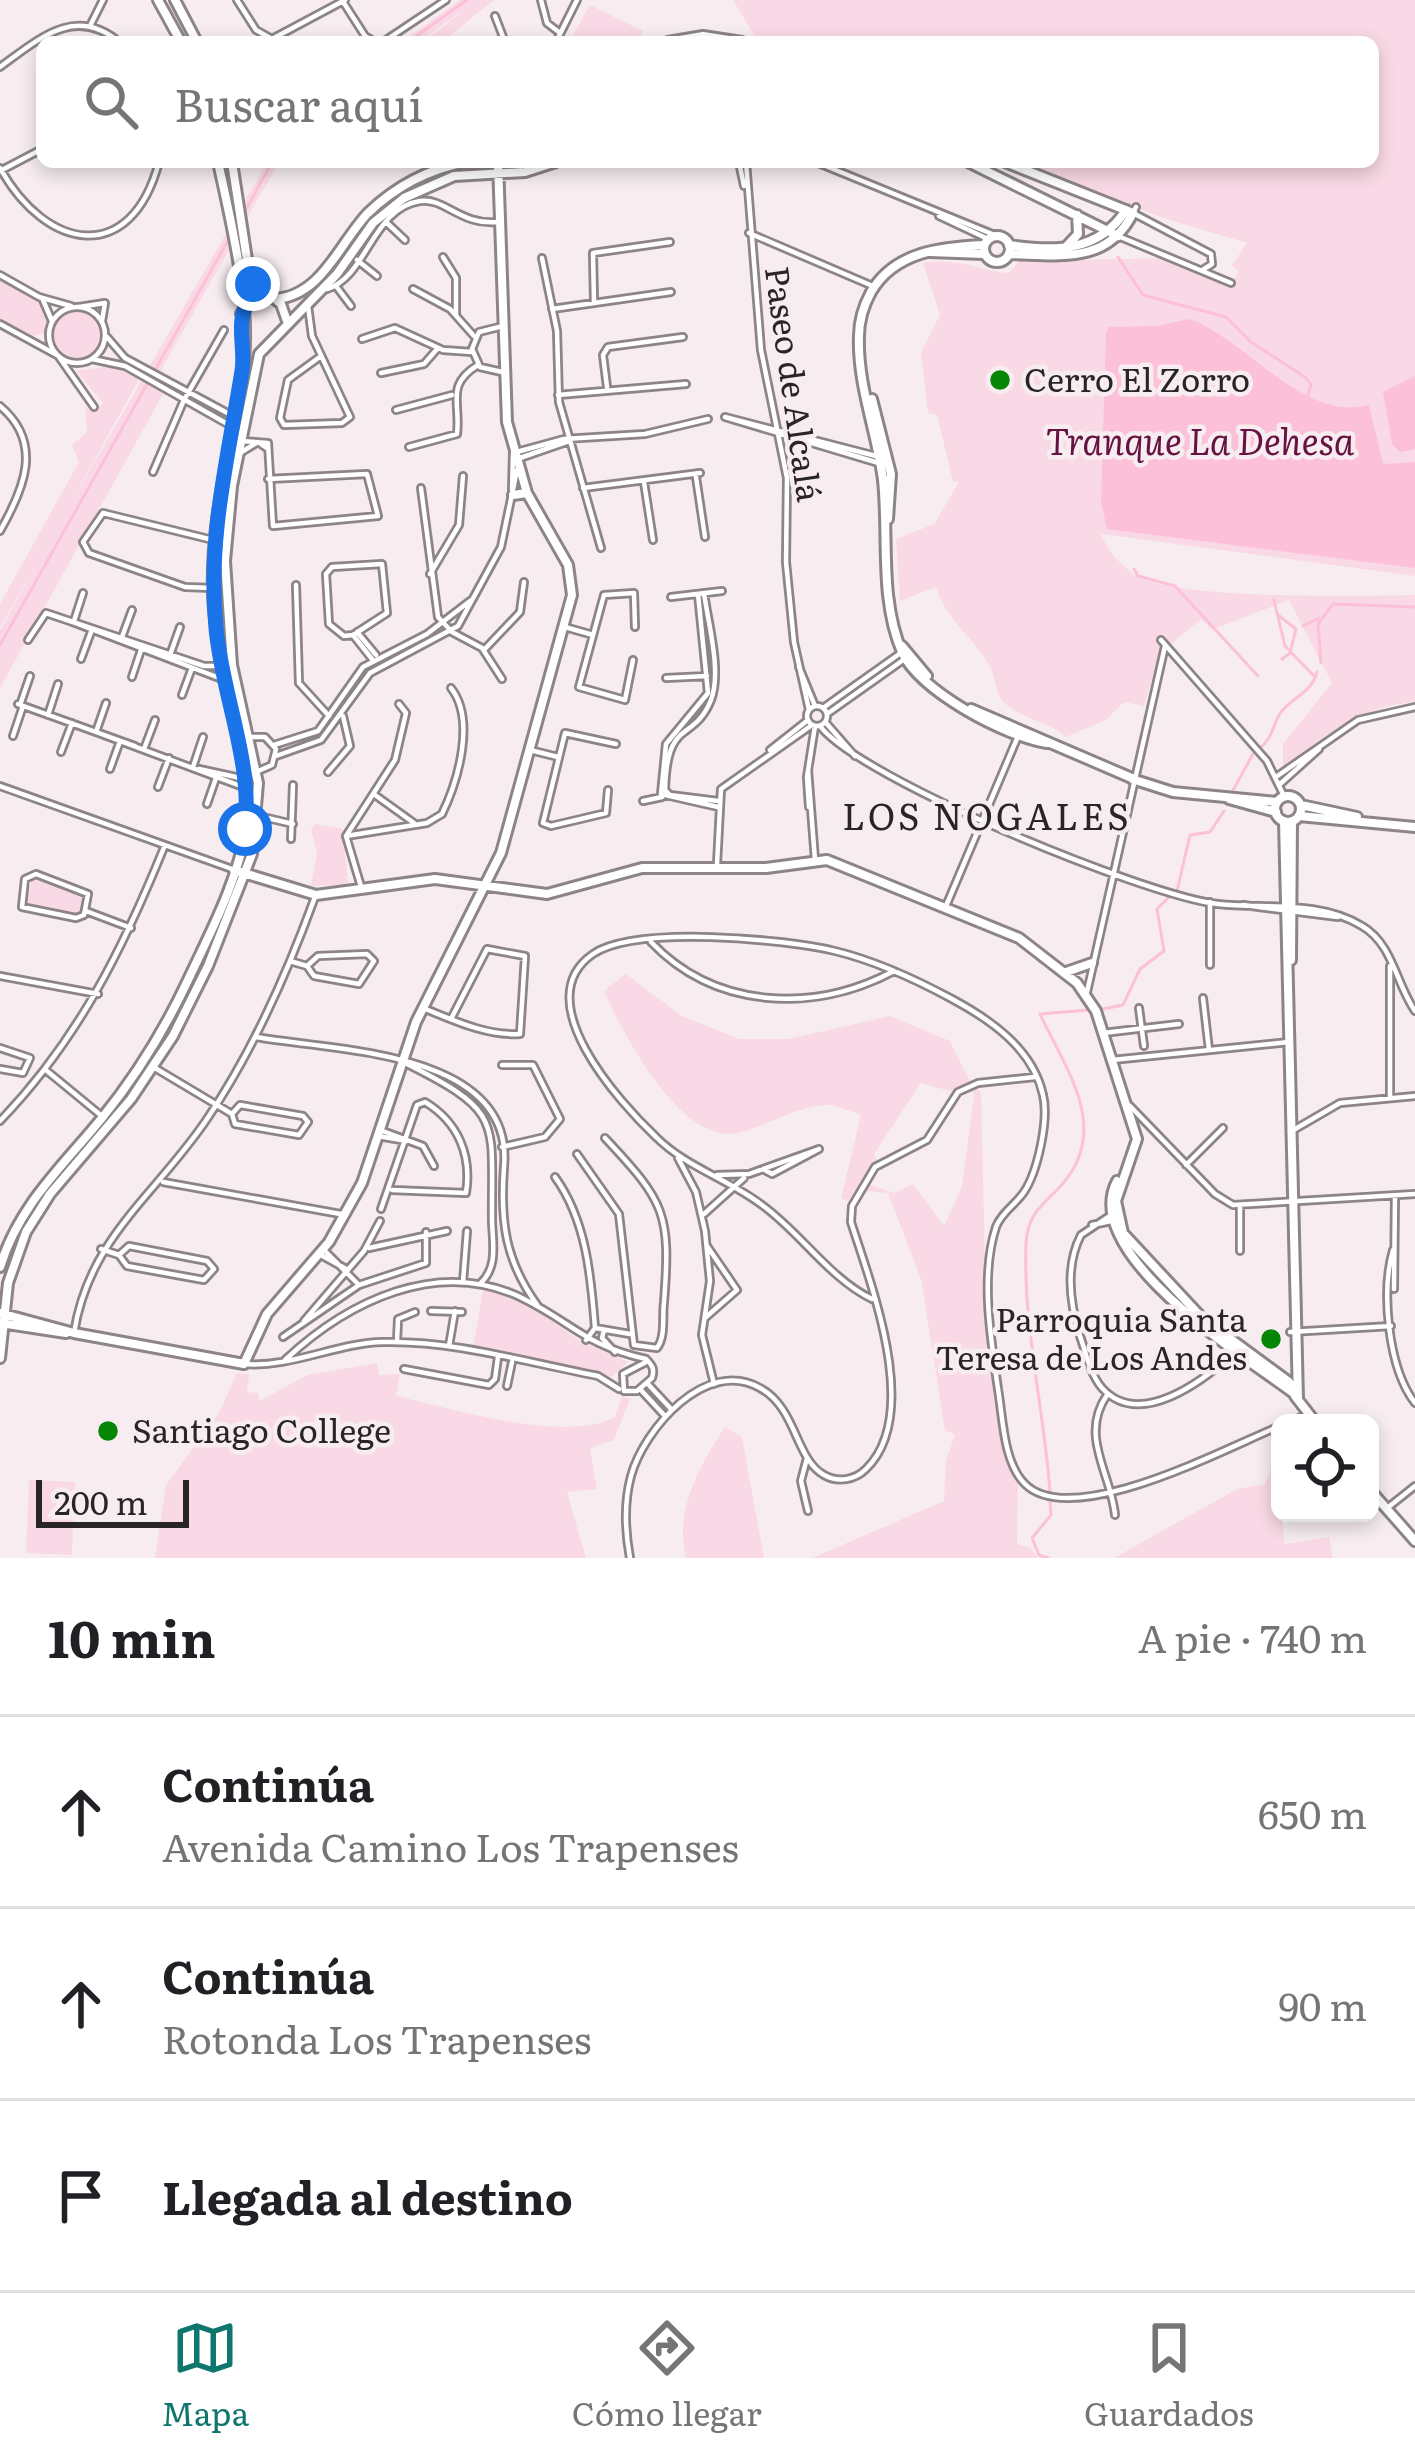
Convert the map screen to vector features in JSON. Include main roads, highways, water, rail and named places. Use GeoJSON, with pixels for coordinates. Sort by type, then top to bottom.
{"type":"FeatureCollection","features":[{"type":"Feature","properties":{"kind":"water","name":"Tranque La Dehesa"},"geometry":{"type":"Polygon","coordinates":[[[1190,319],[1321,402],[1369,405],[1383,464],[1415,462],[1415,568],[1107,529],[1101,502],[1106,332],[1109,327],[1157,326],[1190,319]]]}},
{"type":"Feature","properties":{"kind":"water","name":"Tranque La Dehesa"},"geometry":{"type":"Polygon","coordinates":[[[1415,376],[1415,449],[1400,452],[1392,444],[1383,392],[1415,376]]]}},
{"type":"Feature","properties":{"kind":"waterway"},"geometry":{"type":"LineString","coordinates":[[416,36],[467,0]]}},
{"type":"Feature","properties":{"kind":"waterway"},"geometry":{"type":"LineString","coordinates":[[244,213],[269,168]]}},
{"type":"Feature","properties":{"kind":"waterway"},"geometry":{"type":"LineString","coordinates":[[0,645],[230,237]]}},
{"type":"Feature","properties":{"kind":"waterway"},"geometry":{"type":"LineString","coordinates":[[1118,257],[1143,295],[1226,317],[1251,342],[1305,377],[1311,384],[1308,395]]}},
{"type":"Feature","properties":{"kind":"waterway"},"geometry":{"type":"LineString","coordinates":[[1134,569],[1138,576],[1175,586],[1258,676]]}},
{"type":"Feature","properties":{"kind":"waterway"},"geometry":{"type":"LineString","coordinates":[[1274,600],[1285,646],[1313,675]]}},
{"type":"Feature","properties":{"kind":"waterway"},"geometry":{"type":"LineString","coordinates":[[1321,663],[1318,624],[1333,604],[1415,607]]}},
{"type":"Feature","properties":{"kind":"waterway"},"geometry":{"type":"LineString","coordinates":[[1278,615],[1296,629],[1290,653],[1282,659]]}},
{"type":"Feature","properties":{"kind":"waterway"},"geometry":{"type":"LineString","coordinates":[[1303,626],[1319,618]]}},
{"type":"Feature","properties":{"kind":"waterway"},"geometry":{"type":"LineString","coordinates":[[1259,749],[1279,715],[1310,686],[1317,672]]}},
{"type":"Feature","properties":{"kind":"waterway"},"geometry":{"type":"LineString","coordinates":[[1232,792],[1253,754]]}},
{"type":"Feature","properties":{"kind":"waterway"},"geometry":{"type":"LineString","coordinates":[[1177,891],[1190,835],[1210,832],[1224,811]]}},
{"type":"Feature","properties":{"kind":"waterway"},"geometry":{"type":"LineString","coordinates":[[1103,1009],[1123,1005],[1140,969],[1164,951],[1157,909],[1169,897]]}},
{"type":"Feature","properties":{"kind":"waterway"},"geometry":{"type":"LineString","coordinates":[[1050,1492],[1028,1306],[1026,1244],[1035,1214],[1074,1168],[1084,1124],[1072,1080],[1040,1014],[1088,1010]]}},
{"type":"Feature","properties":{"kind":"waterway"},"geometry":{"type":"LineString","coordinates":[[1048,1558],[1039,1555],[1032,1538],[1051,1515],[1050,1501]]}},
{"type":"Feature","properties":{"kind":"place","name":"Cerro El Zorro"},"geometry":{"type":"Point","coordinates":[1000,380]}},
{"type":"Feature","properties":{"kind":"place","name":"Parroquia Santa Teresa de Los Andes"},"geometry":{"type":"Point","coordinates":[1271,1339]}},
{"type":"Feature","properties":{"kind":"place","name":"Santiago College"},"geometry":{"type":"Point","coordinates":[108,1431]}},
{"type":"Feature","properties":{"kind":"district","name":"LOS NOGALES"},"geometry":{"type":"Point","coordinates":[987,817]}}]}
